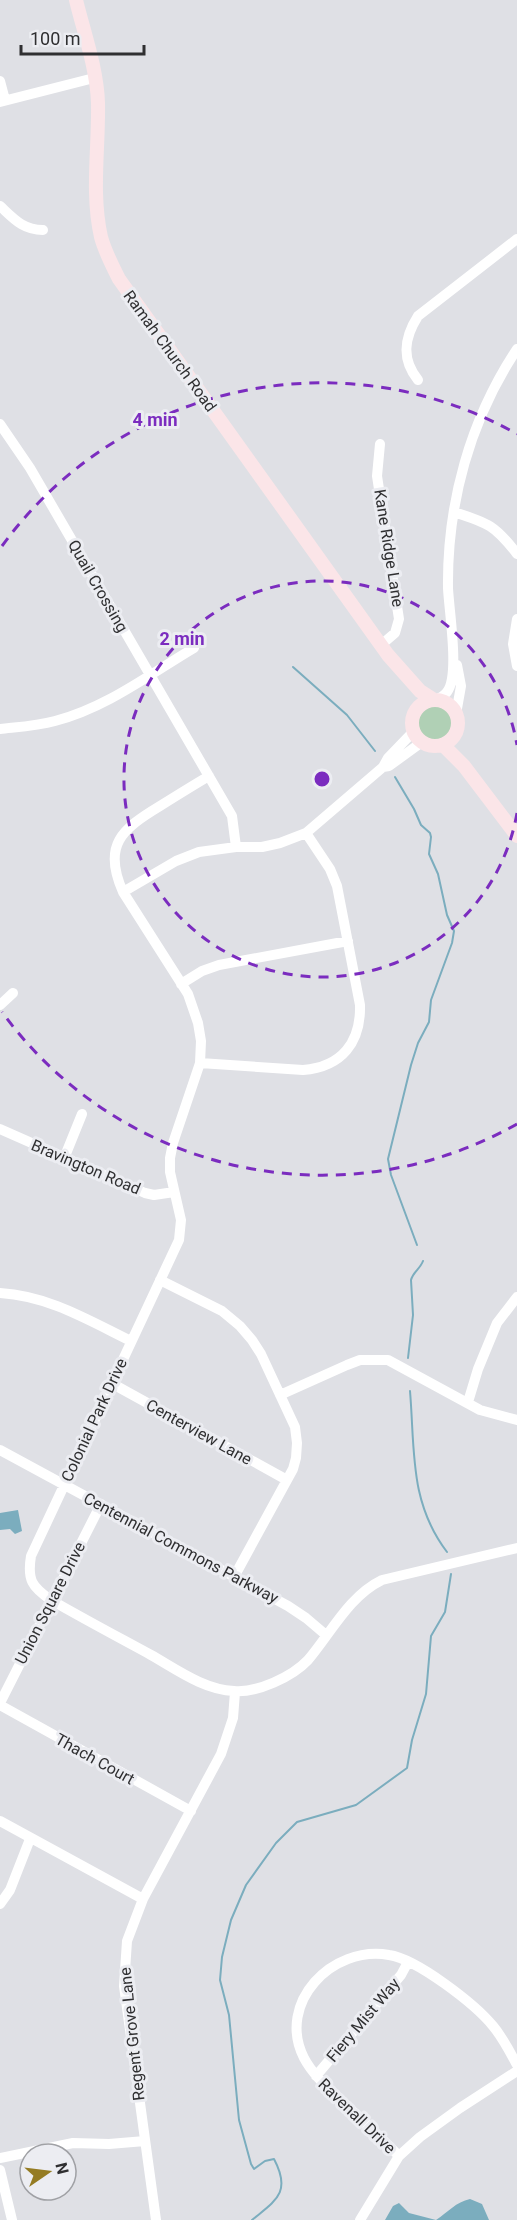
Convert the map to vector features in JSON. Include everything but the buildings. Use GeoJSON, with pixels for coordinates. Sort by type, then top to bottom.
{"type":"FeatureCollection","features":[{"type":"Feature","properties":{"kind":"main road","name":"Ramah Church Road"},"geometry":{"type":"LineString","coordinates":[[76,0],[98,102],[96,198],[98,221],[106,253],[119,279],[384,650],[414,698],[417,708]]}},
{"type":"Feature","properties":{"kind":"main road","name":"Ramah Church Road"},"geometry":{"type":"LineString","coordinates":[[384,650],[420,692],[447,703],[456,714]]}},
{"type":"Feature","properties":{"kind":"main road"},"geometry":{"type":"LineString","coordinates":[[435,700],[426,702],[417,708],[413,718],[418,736],[433,746],[443,745],[455,735]]}},
{"type":"Feature","properties":{"kind":"main road"},"geometry":{"type":"LineString","coordinates":[[456,714],[458,721],[455,735],[459,747],[483,790]]}},
{"type":"Feature","properties":{"kind":"main road"},"geometry":{"type":"LineString","coordinates":[[443,745],[452,752],[483,790],[517,836]]}},
{"type":"Feature","properties":{"kind":"street"},"geometry":{"type":"LineString","coordinates":[[0,81],[3,101],[94,78]]}},
{"type":"Feature","properties":{"kind":"street"},"geometry":{"type":"LineString","coordinates":[[0,206],[16,222],[30,230],[43,230]]}},
{"type":"Feature","properties":{"kind":"street"},"geometry":{"type":"LineString","coordinates":[[418,380],[406,359],[410,328],[418,316],[517,239]]}},
{"type":"Feature","properties":{"kind":"street"},"geometry":{"type":"LineString","coordinates":[[435,700],[447,693],[453,674],[448,581],[454,512],[460,478],[478,420],[517,349]]}},
{"type":"Feature","properties":{"kind":"street","name":"Quail Crossing"},"geometry":{"type":"LineString","coordinates":[[0,424],[30,468],[232,816],[236,847]]}},
{"type":"Feature","properties":{"kind":"street","name":"Kane Ridge Lane"},"geometry":{"type":"LineString","coordinates":[[380,444],[377,476],[399,618],[395,633],[384,650]]}},
{"type":"Feature","properties":{"kind":"street"},"geometry":{"type":"LineString","coordinates":[[454,512],[490,525],[504,537],[517,554]]}},
{"type":"Feature","properties":{"kind":"street"},"geometry":{"type":"LineString","coordinates":[[517,620],[513,634],[517,666]]}},
{"type":"Feature","properties":{"kind":"street"},"geometry":{"type":"LineString","coordinates":[[0,729],[54,721],[79,714],[101,704],[194,648]]}},
{"type":"Feature","properties":{"kind":"street"},"geometry":{"type":"LineString","coordinates":[[453,653],[461,686],[456,714]]}},
{"type":"Feature","properties":{"kind":"street"},"geometry":{"type":"LineString","coordinates":[[123,892],[176,861],[199,852],[236,847],[262,847],[306,833],[383,767],[388,758],[418,736]]}},
{"type":"Feature","properties":{"kind":"street","name":"Colonial Park Drive"},"geometry":{"type":"LineString","coordinates":[[208,776],[129,826],[120,839],[116,852],[117,879],[123,892],[192,1005],[201,1041],[200,1063],[172,1150],[170,1172],[181,1220],[179,1240],[31,1556],[30,1578],[37,1590],[51,1600],[199,1682],[235,1692],[259,1687],[293,1673],[307,1660],[360,1595],[382,1580],[517,1548]]}},
{"type":"Feature","properties":{"kind":"street"},"geometry":{"type":"LineString","coordinates":[[200,1063],[316,1069],[340,1058],[356,1036],[360,1021],[360,1005],[337,886],[330,869],[306,833]]}},
{"type":"Feature","properties":{"kind":"street"},"geometry":{"type":"LineString","coordinates":[[181,984],[202,971],[219,965],[348,941]]}},
{"type":"Feature","properties":{"kind":"street"},"geometry":{"type":"LineString","coordinates":[[0,1005],[13,993]]}},
{"type":"Feature","properties":{"kind":"street"},"geometry":{"type":"LineString","coordinates":[[65,1156],[82,1114]]}},
{"type":"Feature","properties":{"kind":"street","name":"Bravington Road"},"geometry":{"type":"LineString","coordinates":[[0,1129],[145,1192],[154,1194],[174,1192]]}},
{"type":"Feature","properties":{"kind":"street"},"geometry":{"type":"LineString","coordinates":[[160,1280],[222,1311],[240,1326],[261,1354],[294,1427],[297,1443],[296,1458],[287,1480],[234,1577]]}},
{"type":"Feature","properties":{"kind":"street"},"geometry":{"type":"LineString","coordinates":[[0,1293],[23,1295],[42,1300],[131,1341]]}},
{"type":"Feature","properties":{"kind":"street"},"geometry":{"type":"LineString","coordinates":[[468,1402],[478,1369],[497,1323],[517,1297]]}},
{"type":"Feature","properties":{"kind":"street"},"geometry":{"type":"LineString","coordinates":[[280,1395],[360,1360],[388,1360],[480,1410],[517,1420]]}},
{"type":"Feature","properties":{"kind":"street","name":"Centerview Lane"},"geometry":{"type":"LineString","coordinates":[[111,1383],[287,1480]]}},
{"type":"Feature","properties":{"kind":"street","name":"Centennial Commons Parkway"},"geometry":{"type":"LineString","coordinates":[[0,1450],[288,1606],[326,1635]]}},
{"type":"Feature","properties":{"kind":"street","name":"Union Square Drive"},"geometry":{"type":"LineString","coordinates":[[0,1704],[100,1504]]}},
{"type":"Feature","properties":{"kind":"street","name":"Regent Grove Lane"},"geometry":{"type":"LineString","coordinates":[[156,2220],[124,1974],[127,1941],[143,1899],[191,1811],[229,1734],[235,1692]]}},
{"type":"Feature","properties":{"kind":"street","name":"Thach Court"},"geometry":{"type":"LineString","coordinates":[[0,1704],[191,1811]]}},
{"type":"Feature","properties":{"kind":"street"},"geometry":{"type":"LineString","coordinates":[[0,1821],[143,1899]]}},
{"type":"Feature","properties":{"kind":"street"},"geometry":{"type":"LineString","coordinates":[[0,1904],[10,1890],[30,1839]]}},
{"type":"Feature","properties":{"kind":"street","name":"Ravenall Drive"},"geometry":{"type":"LineString","coordinates":[[399,2156],[316,2076],[304,2058],[299,2044],[296,2024],[304,1999],[318,1977],[333,1964],[348,1957],[370,1953],[391,1955],[427,1972],[487,2019],[501,2037],[517,2065]]}},
{"type":"Feature","properties":{"kind":"street","name":"Fiery Mist Way"},"geometry":{"type":"LineString","coordinates":[[316,2076],[401,1975],[408,1962]]}},
{"type":"Feature","properties":{"kind":"street"},"geometry":{"type":"LineString","coordinates":[[360,2220],[399,2156],[420,2137],[460,2108],[517,2071]]}},
{"type":"Feature","properties":{"kind":"street"},"geometry":{"type":"LineString","coordinates":[[0,2158],[73,2143],[110,2144],[145,2141]]}},
{"type":"Feature","properties":{"kind":"street"},"geometry":{"type":"LineString","coordinates":[[0,2170],[12,2220]]}},
{"type":"Feature","properties":{"kind":"green space"},"geometry":{"type":"Polygon","coordinates":[[[435,700],[451,707],[458,723],[451,739],[435,746],[419,739],[412,723],[419,707],[435,700]]]}},
{"type":"Feature","properties":{"kind":"water"},"geometry":{"type":"Polygon","coordinates":[[[18,1510],[22,1531],[15,1534],[10,1529],[0,1530],[0,1513],[18,1510]]]}},
{"type":"Feature","properties":{"kind":"water"},"geometry":{"type":"Polygon","coordinates":[[[470,2199],[482,2204],[489,2220],[436,2220],[456,2205],[470,2199]]]}},
{"type":"Feature","properties":{"kind":"water"},"geometry":{"type":"Polygon","coordinates":[[[399,2203],[409,2213],[436,2220],[385,2220],[393,2206],[399,2203]]]}},
{"type":"Feature","properties":{"kind":"waterway"},"geometry":{"type":"LineString","coordinates":[[293,667],[347,715],[375,751]]}},
{"type":"Feature","properties":{"kind":"waterway"},"geometry":{"type":"LineString","coordinates":[[395,777],[421,825],[430,833],[429,854],[438,874],[447,915],[454,931],[452,943],[431,1000],[429,1022],[418,1043],[411,1065],[388,1159],[391,1175],[417,1245]]}},
{"type":"Feature","properties":{"kind":"waterway"},"geometry":{"type":"LineString","coordinates":[[408,1358],[413,1315],[411,1280],[423,1261]]}},
{"type":"Feature","properties":{"kind":"waterway"},"geometry":{"type":"LineString","coordinates":[[410,1391],[414,1455],[420,1495],[426,1514],[447,1552]]}},
{"type":"Feature","properties":{"kind":"waterway"},"geometry":{"type":"LineString","coordinates":[[252,2220],[274,2201],[281,2188],[281,2180],[274,2159],[265,2161],[254,2169],[239,2120],[229,2015],[220,1980],[222,1957],[231,1920],[246,1885],[276,1843],[297,1822],[356,1805],[407,1768],[412,1740],[426,1694],[431,1636],[445,1612],[451,1574]]}}]}
